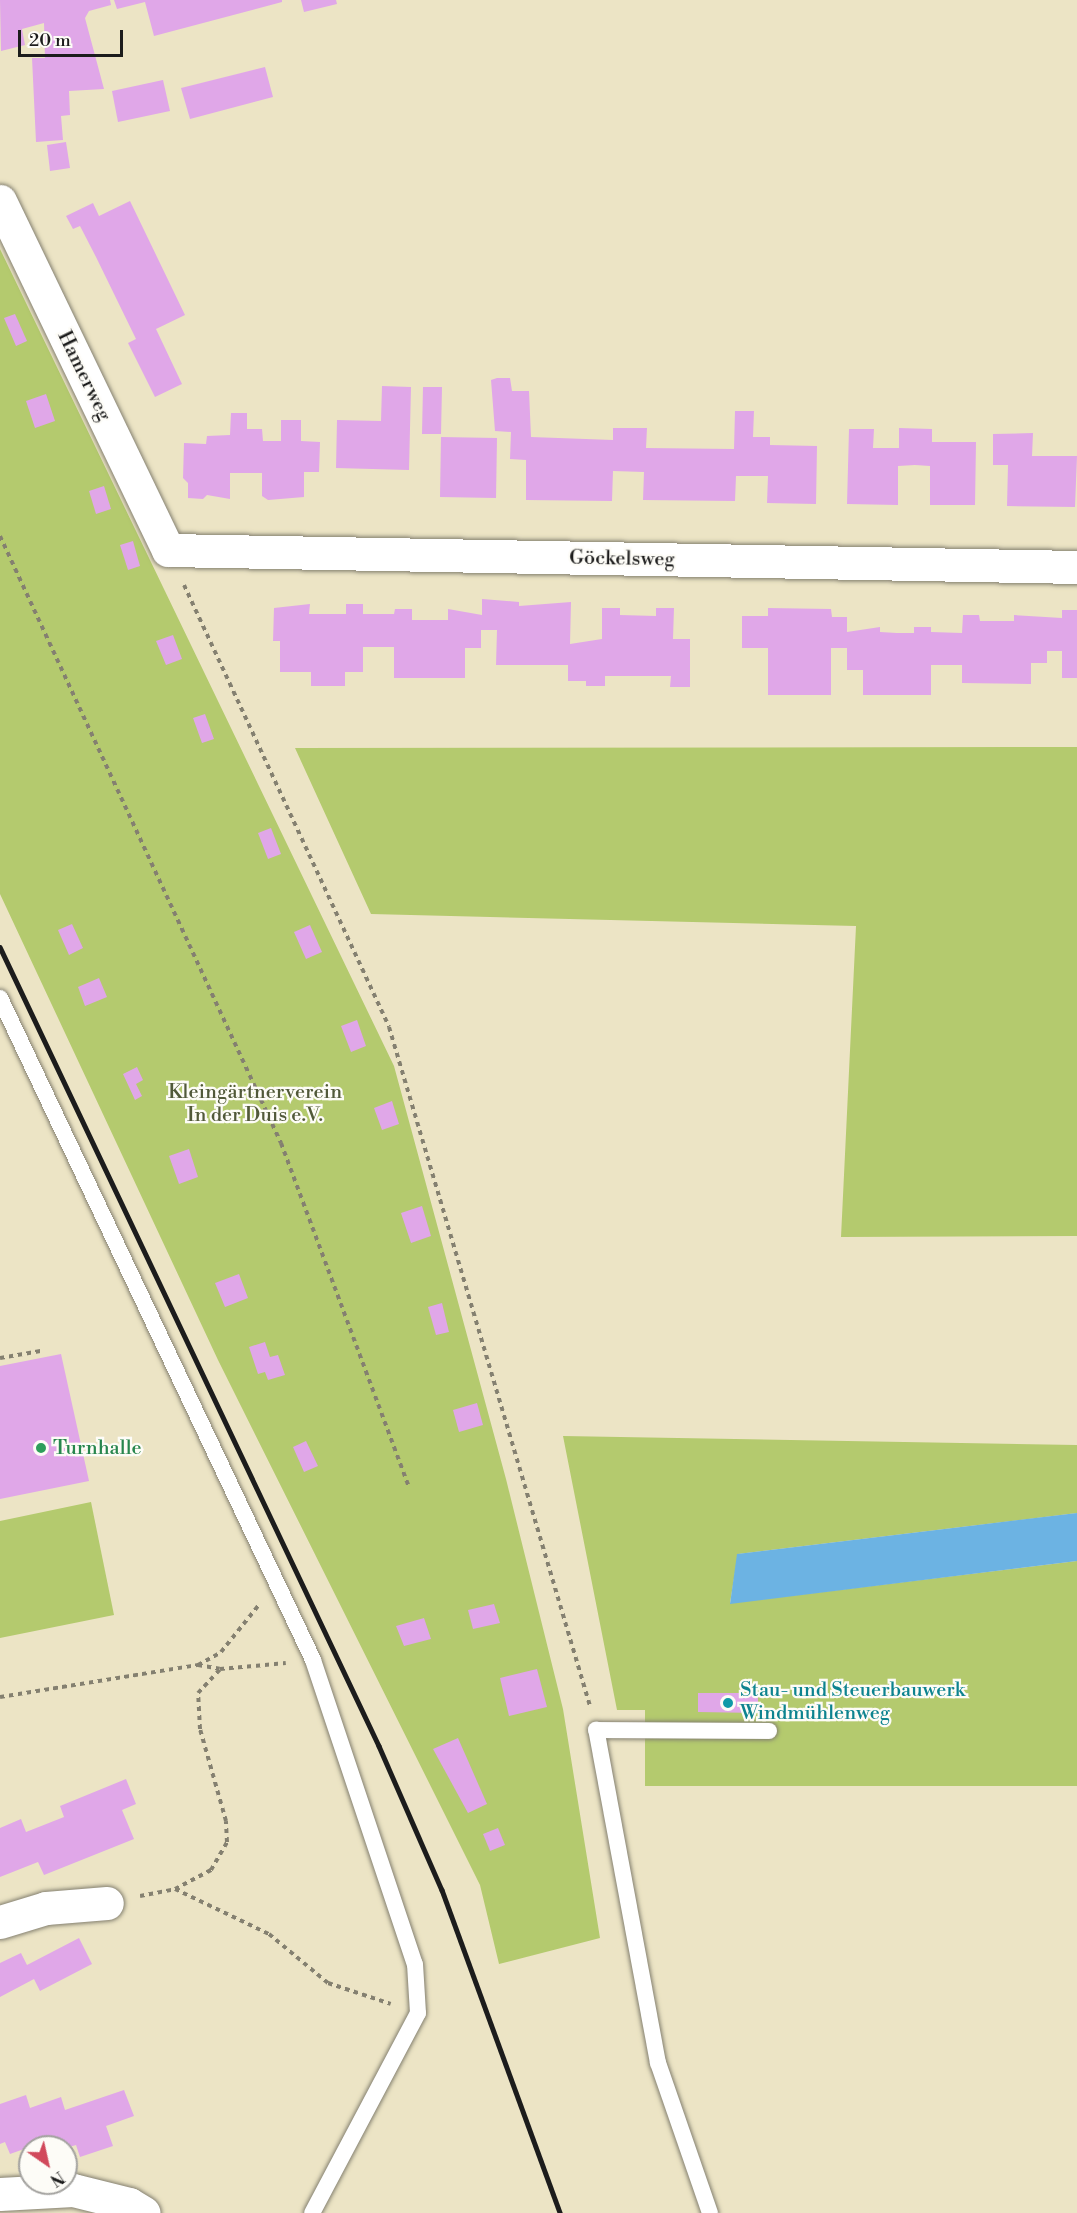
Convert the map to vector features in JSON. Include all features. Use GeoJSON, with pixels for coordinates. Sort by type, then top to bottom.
{"type":"FeatureCollection","features":[{"type":"Feature","properties":{"kind":"street","name":"Hamerweg"},"geometry":{"type":"LineString","coordinates":[[0,201],[168,550]]}},
{"type":"Feature","properties":{"kind":"street","name":"Göckelsweg"},"geometry":{"type":"LineString","coordinates":[[168,550],[1077,567]]}},
{"type":"Feature","properties":{"kind":"street"},"geometry":{"type":"LineString","coordinates":[[0,1922],[46,1908],[107,1903]]}},
{"type":"Feature","properties":{"kind":"street"},"geometry":{"type":"LineString","coordinates":[[0,2194],[73,2190],[129,2204],[144,2213]]}},
{"type":"Feature","properties":{"kind":"lane"},"geometry":{"type":"LineString","coordinates":[[0,998],[280,1583],[313,1660],[415,1964],[418,2013],[312,2213]]}},
{"type":"Feature","properties":{"kind":"lane"},"geometry":{"type":"LineString","coordinates":[[710,2213],[658,2063],[596,1730],[769,1731]]}},
{"type":"Feature","properties":{"kind":"path"},"geometry":{"type":"LineString","coordinates":[[0,536],[281,1143],[408,1485]]}},
{"type":"Feature","properties":{"kind":"path"},"geometry":{"type":"LineString","coordinates":[[168,550],[389,1028],[596,1730]]}},
{"type":"Feature","properties":{"kind":"path"},"geometry":{"type":"LineString","coordinates":[[0,1358],[40,1351]]}},
{"type":"Feature","properties":{"kind":"path"},"geometry":{"type":"LineString","coordinates":[[198,1665],[221,1652],[247,1617],[280,1583]]}},
{"type":"Feature","properties":{"kind":"path"},"geometry":{"type":"LineString","coordinates":[[0,1697],[198,1665],[220,1669],[313,1660]]}},
{"type":"Feature","properties":{"kind":"path"},"geometry":{"type":"LineString","coordinates":[[107,1903],[175,1889],[211,1870],[227,1842],[226,1821],[200,1729],[198,1693],[220,1669]]}},
{"type":"Feature","properties":{"kind":"path"},"geometry":{"type":"LineString","coordinates":[[175,1889],[269,1934],[328,1983],[418,2013]]}},
{"type":"Feature","properties":{"kind":"green space","name":"Kleingärtnerverein In der Duis e.V."},"geometry":{"type":"Polygon","coordinates":[[[0,249],[394,1066],[506,1479],[563,1709],[600,1938],[499,1964],[480,1885],[218,1360],[0,894],[0,249]]]}},
{"type":"Feature","properties":{"kind":"green space"},"geometry":{"type":"Polygon","coordinates":[[[1077,747],[1077,1236],[841,1237],[856,926],[371,914],[295,748],[1077,747]]]}},
{"type":"Feature","properties":{"kind":"green space"},"geometry":{"type":"Polygon","coordinates":[[[563,1436],[1077,1445],[1077,1513],[738,1554],[730,1603],[1077,1561],[1077,1786],[645,1786],[645,1710],[617,1710],[563,1436]]]}},
{"type":"Feature","properties":{"kind":"green space"},"geometry":{"type":"Polygon","coordinates":[[[91,1502],[114,1615],[0,1638],[0,1521],[91,1502]]]}},
{"type":"Feature","properties":{"kind":"water"},"geometry":{"type":"Polygon","coordinates":[[[1077,1513],[1077,1561],[730,1604],[737,1554],[1077,1513]]]}},
{"type":"Feature","properties":{"kind":"building"},"geometry":{"type":"Polygon","coordinates":[[[0,0],[110,0],[111,5],[89,11],[85,18],[104,89],[69,91],[70,115],[61,116],[63,140],[36,142],[32,58],[45,58],[44,23],[22,29],[25,45],[1,51],[0,0]]]}},
{"type":"Feature","properties":{"kind":"building"},"geometry":{"type":"Polygon","coordinates":[[[114,0],[282,0],[282,2],[154,36],[145,2],[117,9],[114,0]]]}},
{"type":"Feature","properties":{"kind":"building"},"geometry":{"type":"Polygon","coordinates":[[[301,0],[336,0],[337,4],[304,12],[301,0]]]}},
{"type":"Feature","properties":{"kind":"building"},"geometry":{"type":"Polygon","coordinates":[[[265,67],[273,97],[190,119],[181,88],[265,67]]]}},
{"type":"Feature","properties":{"kind":"building"},"geometry":{"type":"Polygon","coordinates":[[[163,80],[170,111],[118,122],[112,91],[163,80]]]}},
{"type":"Feature","properties":{"kind":"building"},"geometry":{"type":"Polygon","coordinates":[[[66,142],[70,168],[50,171],[47,145],[66,142]]]}},
{"type":"Feature","properties":{"kind":"building"},"geometry":{"type":"Polygon","coordinates":[[[130,201],[185,315],[156,329],[182,384],[155,397],[128,343],[136,339],[96,257],[80,226],[73,229],[66,216],[93,203],[99,216],[130,201]]]}},
{"type":"Feature","properties":{"kind":"building"},"geometry":{"type":"Polygon","coordinates":[[[15,314],[27,341],[16,346],[4,318],[15,314]]]}},
{"type":"Feature","properties":{"kind":"building"},"geometry":{"type":"Polygon","coordinates":[[[510,378],[512,391],[529,391],[531,437],[613,440],[613,428],[647,428],[646,448],[734,449],[735,411],[754,411],[753,437],[770,437],[770,445],[817,446],[816,504],[767,503],[768,476],[736,476],[735,501],[643,500],[644,472],[613,471],[612,501],[526,500],[526,460],[510,459],[511,432],[495,431],[491,380],[510,378]]]}},
{"type":"Feature","properties":{"kind":"building"},"geometry":{"type":"Polygon","coordinates":[[[382,386],[411,387],[409,470],[336,468],[337,420],[381,421],[382,386]]]}},
{"type":"Feature","properties":{"kind":"building"},"geometry":{"type":"Polygon","coordinates":[[[423,387],[442,387],[441,434],[422,434],[423,387]]]}},
{"type":"Feature","properties":{"kind":"building"},"geometry":{"type":"Polygon","coordinates":[[[46,394],[55,421],[35,428],[26,401],[46,394]]]}},
{"type":"Feature","properties":{"kind":"building"},"geometry":{"type":"Polygon","coordinates":[[[231,413],[247,413],[247,429],[262,429],[263,441],[281,441],[281,420],[301,420],[301,441],[320,442],[319,472],[304,472],[304,497],[268,500],[262,496],[262,473],[230,473],[230,499],[207,495],[203,499],[188,498],[188,483],[183,478],[184,443],[206,444],[207,436],[230,435],[231,413]]]}},
{"type":"Feature","properties":{"kind":"building"},"geometry":{"type":"Polygon","coordinates":[[[899,428],[932,429],[932,442],[976,442],[975,505],[930,505],[930,466],[915,465],[898,466],[898,505],[847,504],[849,429],[874,429],[873,448],[899,448],[899,428]]]}},
{"type":"Feature","properties":{"kind":"building"},"geometry":{"type":"Polygon","coordinates":[[[1033,433],[1032,456],[1077,456],[1075,507],[1007,506],[1008,465],[993,465],[993,434],[1033,433]]]}},
{"type":"Feature","properties":{"kind":"building"},"geometry":{"type":"Polygon","coordinates":[[[441,437],[497,438],[496,498],[440,497],[441,437]]]}},
{"type":"Feature","properties":{"kind":"building"},"geometry":{"type":"Polygon","coordinates":[[[104,486],[111,509],[96,514],[89,491],[104,486]]]}},
{"type":"Feature","properties":{"kind":"building"},"geometry":{"type":"Polygon","coordinates":[[[133,541],[140,566],[128,570],[120,545],[133,541]]]}},
{"type":"Feature","properties":{"kind":"building"},"geometry":{"type":"Polygon","coordinates":[[[482,599],[519,602],[519,606],[571,602],[570,644],[602,639],[602,608],[620,608],[620,615],[656,616],[656,608],[674,608],[673,639],[690,639],[690,687],[670,687],[671,676],[605,676],[605,686],[586,686],[586,681],[568,681],[568,665],[496,665],[497,630],[481,630],[481,648],[465,648],[465,678],[394,678],[394,647],[363,647],[363,672],[345,672],[345,686],[311,686],[311,672],[280,672],[280,641],[273,641],[274,608],[310,604],[309,614],[346,614],[346,604],[363,604],[363,614],[394,614],[395,609],[412,609],[412,620],[448,620],[448,609],[482,615],[482,599]]]}},
{"type":"Feature","properties":{"kind":"building"},"geometry":{"type":"Polygon","coordinates":[[[768,608],[831,609],[832,617],[847,617],[847,632],[880,627],[880,632],[897,633],[914,633],[914,627],[931,627],[931,632],[962,633],[963,615],[979,615],[980,621],[1014,621],[1014,615],[1062,618],[1062,610],[1077,610],[1077,678],[1062,678],[1062,651],[1047,651],[1047,663],[1031,663],[1031,684],[962,683],[962,665],[931,665],[931,695],[863,695],[863,670],[847,670],[847,648],[831,648],[831,695],[768,695],[768,648],[742,648],[742,616],[768,616],[768,608]]]}},
{"type":"Feature","properties":{"kind":"building"},"geometry":{"type":"Polygon","coordinates":[[[173,635],[182,659],[166,665],[156,641],[173,635]]]}},
{"type":"Feature","properties":{"kind":"building"},"geometry":{"type":"Polygon","coordinates":[[[205,714],[214,739],[202,743],[193,718],[205,714]]]}},
{"type":"Feature","properties":{"kind":"building"},"geometry":{"type":"Polygon","coordinates":[[[271,828],[281,854],[268,859],[258,833],[271,828]]]}},
{"type":"Feature","properties":{"kind":"building"},"geometry":{"type":"Polygon","coordinates":[[[72,924],[83,948],[69,955],[58,930],[72,924]]]}},
{"type":"Feature","properties":{"kind":"building"},"geometry":{"type":"Polygon","coordinates":[[[310,925],[322,952],[306,959],[294,932],[310,925]]]}},
{"type":"Feature","properties":{"kind":"building"},"geometry":{"type":"Polygon","coordinates":[[[99,978],[107,997],[85,1006],[78,987],[99,978]]]}},
{"type":"Feature","properties":{"kind":"building"},"geometry":{"type":"Polygon","coordinates":[[[357,1020],[366,1046],[351,1052],[341,1026],[357,1020]]]}},
{"type":"Feature","properties":{"kind":"building"},"geometry":{"type":"Polygon","coordinates":[[[137,1067],[143,1080],[136,1084],[142,1096],[135,1100],[123,1074],[137,1067]]]}},
{"type":"Feature","properties":{"kind":"building"},"geometry":{"type":"Polygon","coordinates":[[[392,1101],[399,1124],[382,1130],[374,1108],[392,1101]]]}},
{"type":"Feature","properties":{"kind":"building"},"geometry":{"type":"Polygon","coordinates":[[[189,1149],[198,1177],[179,1184],[169,1156],[189,1149]]]}},
{"type":"Feature","properties":{"kind":"building"},"geometry":{"type":"Polygon","coordinates":[[[422,1206],[431,1236],[411,1243],[401,1213],[422,1206]]]}},
{"type":"Feature","properties":{"kind":"building"},"geometry":{"type":"Polygon","coordinates":[[[239,1274],[248,1298],[225,1307],[215,1283],[239,1274]]]}},
{"type":"Feature","properties":{"kind":"building"},"geometry":{"type":"Polygon","coordinates":[[[442,1303],[449,1332],[436,1335],[428,1307],[442,1303]]]}},
{"type":"Feature","properties":{"kind":"building"},"geometry":{"type":"Polygon","coordinates":[[[265,1342],[270,1357],[278,1355],[285,1375],[268,1380],[265,1372],[258,1374],[249,1347],[265,1342]]]}},
{"type":"Feature","properties":{"kind":"building","name":"Turnhalle"},"geometry":{"type":"Polygon","coordinates":[[[61,1354],[89,1481],[0,1499],[0,1366],[61,1354]]]}},
{"type":"Feature","properties":{"kind":"building"},"geometry":{"type":"Polygon","coordinates":[[[477,1403],[483,1425],[459,1432],[453,1410],[477,1403]]]}},
{"type":"Feature","properties":{"kind":"building"},"geometry":{"type":"Polygon","coordinates":[[[306,1441],[318,1466],[304,1472],[293,1447],[306,1441]]]}},
{"type":"Feature","properties":{"kind":"building"},"geometry":{"type":"Polygon","coordinates":[[[494,1604],[500,1623],[473,1629],[468,1610],[494,1604]]]}},
{"type":"Feature","properties":{"kind":"building"},"geometry":{"type":"Polygon","coordinates":[[[424,1618],[431,1639],[404,1646],[396,1626],[424,1618]]]}},
{"type":"Feature","properties":{"kind":"building"},"geometry":{"type":"Polygon","coordinates":[[[537,1669],[547,1707],[509,1716],[500,1678],[537,1669]]]}},
{"type":"Feature","properties":{"kind":"building","name":"Stau- und Steuerbauwerk Windmühlenweg"},"geometry":{"type":"Polygon","coordinates":[[[698,1693],[758,1693],[758,1713],[698,1712],[698,1693]]]}},
{"type":"Feature","properties":{"kind":"building"},"geometry":{"type":"Polygon","coordinates":[[[458,1738],[487,1804],[468,1813],[433,1749],[458,1738]]]}},
{"type":"Feature","properties":{"kind":"building"},"geometry":{"type":"Polygon","coordinates":[[[126,1779],[136,1804],[122,1810],[134,1839],[44,1875],[38,1862],[0,1877],[0,1828],[21,1819],[26,1832],[64,1817],[60,1806],[126,1779]]]}},
{"type":"Feature","properties":{"kind":"building"},"geometry":{"type":"Polygon","coordinates":[[[498,1828],[505,1845],[490,1851],[483,1834],[498,1828]]]}},
{"type":"Feature","properties":{"kind":"building"},"geometry":{"type":"Polygon","coordinates":[[[79,1938],[92,1964],[40,1991],[34,1979],[0,1997],[0,1963],[21,1953],[27,1965],[79,1938]]]}},
{"type":"Feature","properties":{"kind":"building"},"geometry":{"type":"Polygon","coordinates":[[[124,2090],[134,2116],[106,2126],[113,2146],[80,2157],[78,2135],[18,2135],[18,2151],[10,2154],[5,2142],[0,2144],[0,2104],[26,2095],[30,2108],[61,2097],[65,2110],[124,2090]]]}},
{"type":"Feature","properties":{"kind":"railway"},"geometry":{"type":"LineString","coordinates":[[0,947],[379,1746],[442,1890],[560,2213]]}},
{"type":"Feature","properties":{"kind":"place","name":"Turnhalle"},"geometry":{"type":"Point","coordinates":[41,1448]}},
{"type":"Feature","properties":{"kind":"place","name":"Stau- und Steuerbauwerk Windmühlenweg"},"geometry":{"type":"Point","coordinates":[728,1703]}}]}
